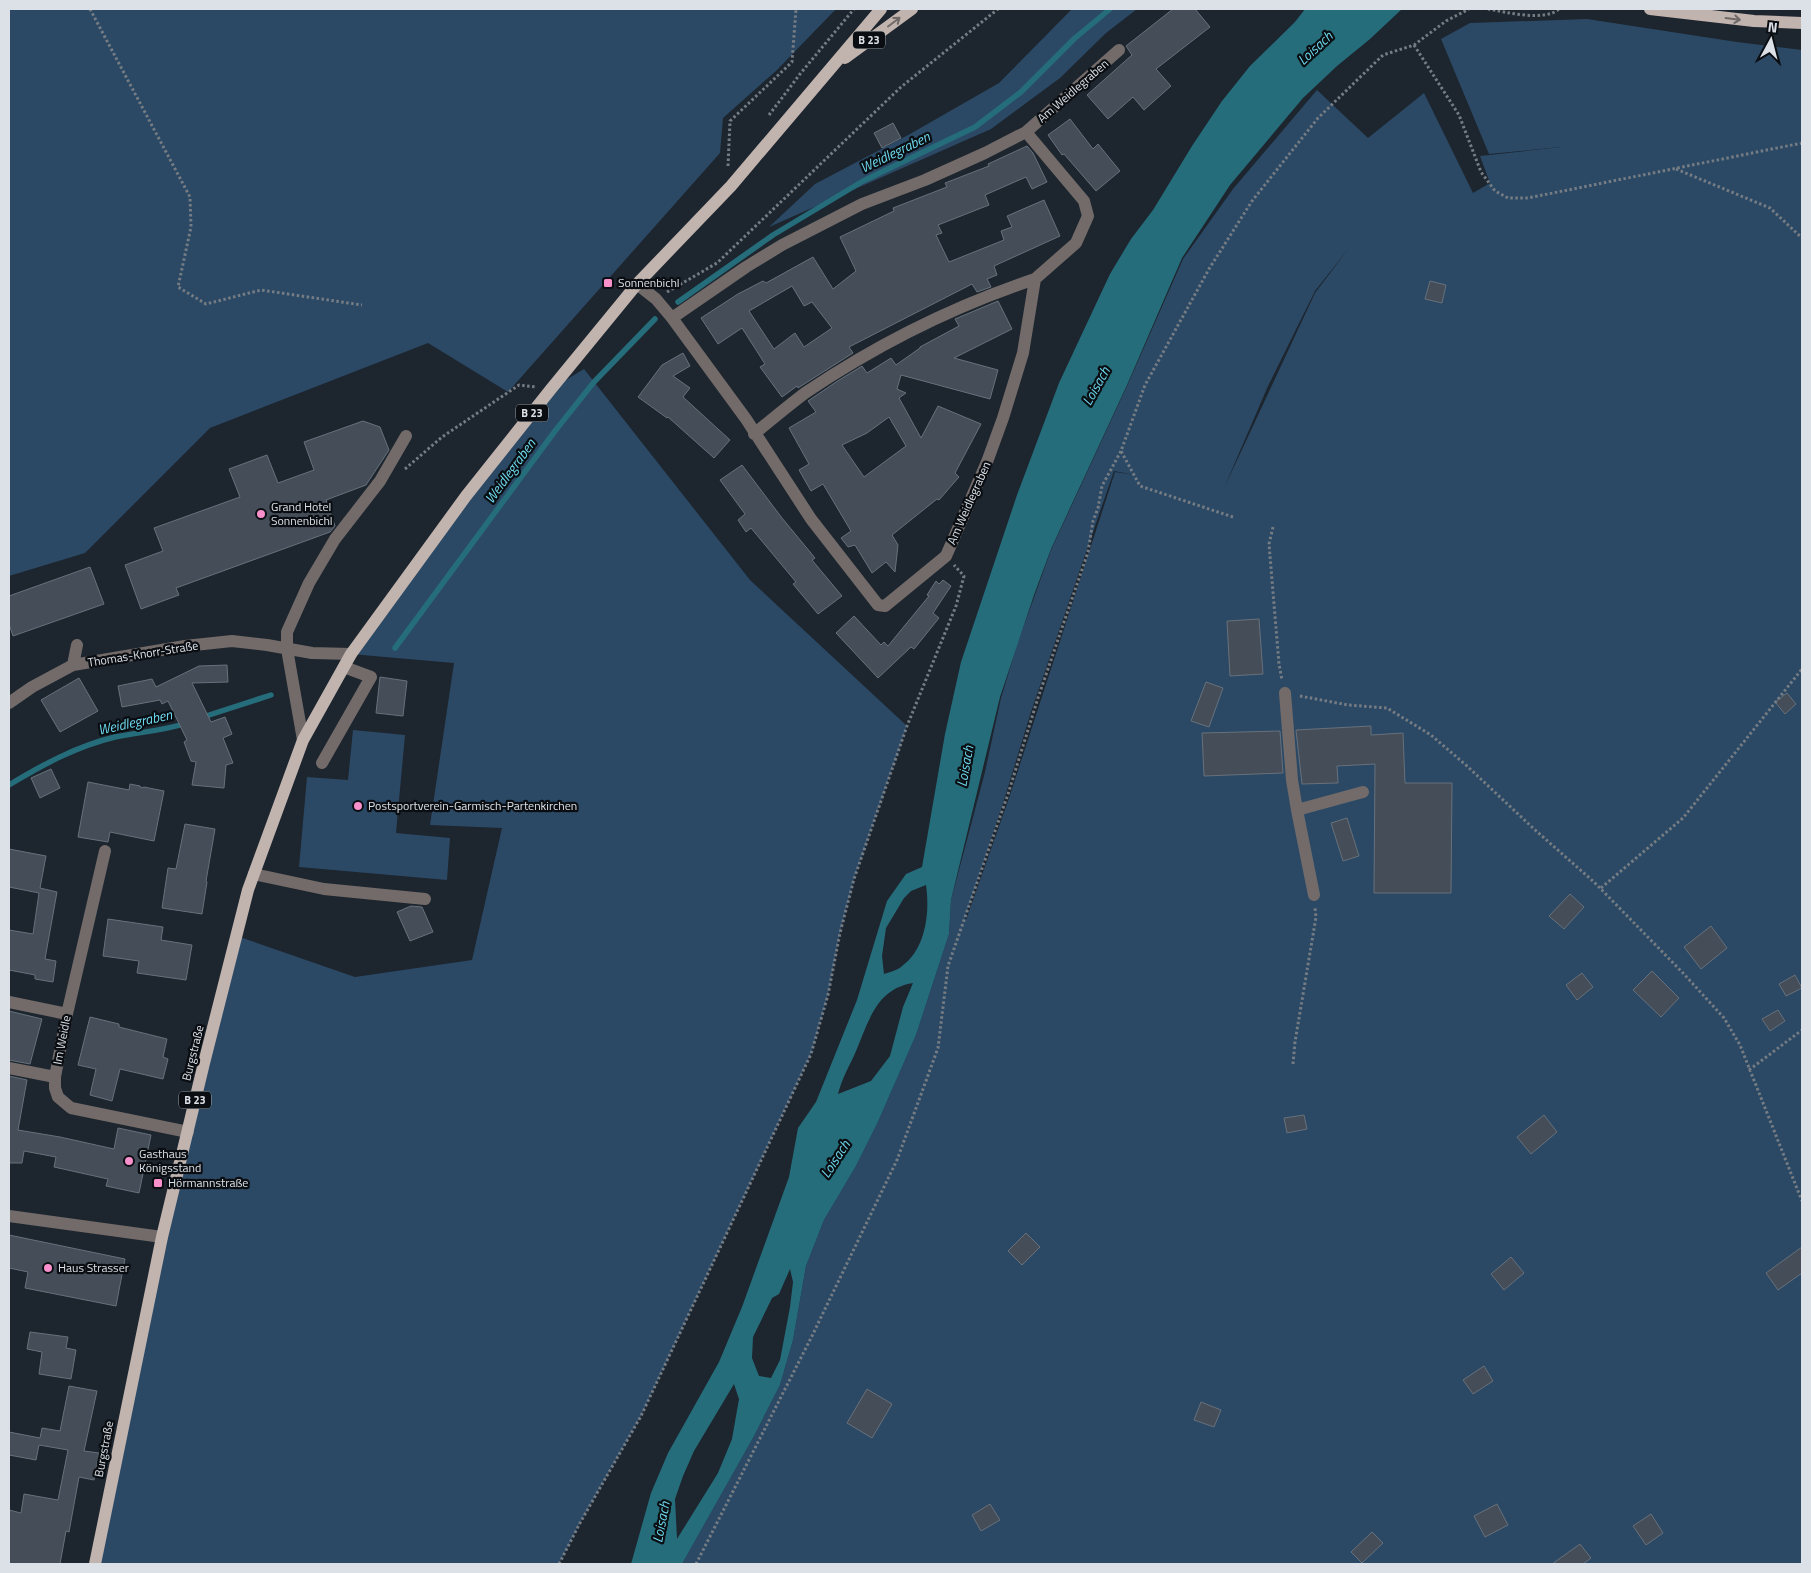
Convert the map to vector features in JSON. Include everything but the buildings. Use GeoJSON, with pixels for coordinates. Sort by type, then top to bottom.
{"type":"FeatureCollection","features":[{"type":"Feature","properties":{"kind":"main road","name":"B 23"},"geometry":{"type":"LineString","coordinates":[[351,654],[466,496],[551,388],[637,284],[731,186],[881,9]]}},
{"type":"Feature","properties":{"kind":"main road","name":"B 23"},"geometry":{"type":"LineString","coordinates":[[827,72],[912,9]]}},
{"type":"Feature","properties":{"kind":"main road"},"geometry":{"type":"LineString","coordinates":[[1650,9],[1754,21],[1802,24]]}},
{"type":"Feature","properties":{"kind":"main road","name":"Burgstraße"},"geometry":{"type":"LineString","coordinates":[[95,1564],[162,1236],[248,890],[303,740],[351,654]]}},
{"type":"Feature","properties":{"kind":"street","name":"Am Weidlegraben"},"geometry":{"type":"LineString","coordinates":[[672,318],[746,267],[791,241],[862,204],[925,180],[977,157],[1026,132],[1119,50]]}},
{"type":"Feature","properties":{"kind":"street","name":"Am Weidlegraben"},"geometry":{"type":"LineString","coordinates":[[754,434],[805,394],[882,346],[986,296],[1035,279],[1076,243],[1088,216],[1084,201],[1026,132]]}},
{"type":"Feature","properties":{"kind":"street","name":"Am Weidlegraben"},"geometry":{"type":"LineString","coordinates":[[637,284],[656,299],[672,318],[746,419],[811,519],[878,605],[885,606],[946,556],[987,462],[1003,418],[1023,354],[1035,279]]}},
{"type":"Feature","properties":{"kind":"street"},"geometry":{"type":"LineString","coordinates":[[303,740],[287,649],[286,632],[309,584],[335,540],[380,481],[406,436]]}},
{"type":"Feature","properties":{"kind":"street","name":"Thomas-Knorr-Straße"},"geometry":{"type":"LineString","coordinates":[[9,703],[32,687],[73,665],[185,646],[232,642],[267,645],[312,653],[351,654]]}},
{"type":"Feature","properties":{"kind":"street"},"geometry":{"type":"LineString","coordinates":[[73,665],[77,645]]}},
{"type":"Feature","properties":{"kind":"street"},"geometry":{"type":"LineString","coordinates":[[322,763],[372,677],[344,667]]}},
{"type":"Feature","properties":{"kind":"street"},"geometry":{"type":"LineString","coordinates":[[1285,693],[1292,780],[1314,895]]}},
{"type":"Feature","properties":{"kind":"street"},"geometry":{"type":"LineString","coordinates":[[1297,810],[1364,792]]}},
{"type":"Feature","properties":{"kind":"street","name":"Im Weidle"},"geometry":{"type":"LineString","coordinates":[[105,850],[67,1014],[55,1077],[55,1088],[58,1097],[71,1108],[188,1132]]}},
{"type":"Feature","properties":{"kind":"street"},"geometry":{"type":"LineString","coordinates":[[254,874],[324,889],[425,899]]}},
{"type":"Feature","properties":{"kind":"street"},"geometry":{"type":"LineString","coordinates":[[9,1002],[67,1014]]}},
{"type":"Feature","properties":{"kind":"street"},"geometry":{"type":"LineString","coordinates":[[9,1068],[55,1077]]}},
{"type":"Feature","properties":{"kind":"street"},"geometry":{"type":"LineString","coordinates":[[9,1216],[162,1236]]}},
{"type":"Feature","properties":{"kind":"path"},"geometry":{"type":"LineString","coordinates":[[90,9],[190,197],[191,227],[178,287],[206,304],[262,290],[362,305]]}},
{"type":"Feature","properties":{"kind":"path"},"geometry":{"type":"LineString","coordinates":[[731,186],[728,169],[730,120],[792,62],[796,9]]}},
{"type":"Feature","properties":{"kind":"path"},"geometry":{"type":"LineString","coordinates":[[656,299],[717,263],[901,87],[998,9]]}},
{"type":"Feature","properties":{"kind":"path"},"geometry":{"type":"LineString","coordinates":[[696,1564],[812,1336],[897,1160],[938,1048],[948,966],[1008,794],[1038,698],[1088,552],[1093,521],[1098,508],[1102,486],[1121,451],[1145,385],[1209,269],[1252,201],[1318,118],[1383,54],[1414,45],[1446,21],[1469,9]]}},
{"type":"Feature","properties":{"kind":"path"},"geometry":{"type":"LineString","coordinates":[[1488,9],[1522,16],[1554,13],[1559,9]]}},
{"type":"Feature","properties":{"kind":"path"},"geometry":{"type":"LineString","coordinates":[[1414,45],[1459,116],[1480,172],[1495,191],[1508,198],[1528,198],[1802,143]]}},
{"type":"Feature","properties":{"kind":"path"},"geometry":{"type":"LineString","coordinates":[[1676,169],[1770,208],[1802,238]]}},
{"type":"Feature","properties":{"kind":"path"},"geometry":{"type":"LineString","coordinates":[[401,473],[442,437],[519,385],[551,388]]}},
{"type":"Feature","properties":{"kind":"path"},"geometry":{"type":"LineString","coordinates":[[1121,451],[1140,486],[1233,517]]}},
{"type":"Feature","properties":{"kind":"path"},"geometry":{"type":"LineString","coordinates":[[1273,527],[1269,544],[1279,664],[1285,693],[1348,705],[1387,708],[1431,736],[1467,766],[1600,888],[1724,1018],[1740,1045],[1802,1201]]}},
{"type":"Feature","properties":{"kind":"path"},"geometry":{"type":"LineString","coordinates":[[559,1564],[580,1523],[641,1416],[811,1054],[828,996],[840,933],[854,879],[907,726],[956,606],[964,576],[946,556]]}},
{"type":"Feature","properties":{"kind":"path"},"geometry":{"type":"LineString","coordinates":[[1600,888],[1684,818],[1802,669]]}},
{"type":"Feature","properties":{"kind":"path"},"geometry":{"type":"LineString","coordinates":[[1293,1064],[1316,917],[1314,895]]}},
{"type":"Feature","properties":{"kind":"path"},"geometry":{"type":"LineString","coordinates":[[1750,1070],[1802,1030]]}},
{"type":"Feature","properties":{"kind":"shaded area"},"geometry":{"type":"Polygon","coordinates":[[[9,9],[836,9],[777,70],[723,118],[720,153],[508,392],[428,343],[210,428],[85,553],[9,576],[9,9]]]}},
{"type":"Feature","properties":{"kind":"shaded area"},"geometry":{"type":"Polygon","coordinates":[[[1072,9],[1137,9],[1106,33],[1060,78],[991,129],[769,227],[815,184],[910,134],[999,83],[1072,9]]]}},
{"type":"Feature","properties":{"kind":"shaded area"},"geometry":{"type":"Polygon","coordinates":[[[1587,19],[1802,50],[1802,1564],[682,1564],[753,1438],[780,1385],[793,1340],[806,1266],[824,1220],[856,1166],[877,1124],[916,1035],[949,934],[951,900],[985,772],[1001,698],[1017,645],[1051,550],[1183,259],[1233,189],[1317,90],[1368,138],[1424,93],[1473,193],[1490,183],[1480,156],[1561,147],[1489,154],[1441,39],[1470,23],[1587,19]],[[1349,248],[1315,291],[1268,386],[1224,488],[1315,293],[1349,248]],[[1114,471],[1031,712],[965,918],[966,920],[1009,798],[1115,472],[1135,475],[1114,471]]]}},
{"type":"Feature","properties":{"kind":"shaded area"},"geometry":{"type":"Polygon","coordinates":[[[584,369],[750,580],[907,726],[854,879],[840,933],[828,995],[811,1054],[641,1416],[580,1523],[559,1564],[95,1564],[124,1417],[237,936],[355,977],[472,960],[502,828],[430,825],[454,663],[351,654],[551,389],[584,369]]]}},
{"type":"Feature","properties":{"kind":"shaded area"},"geometry":{"type":"Polygon","coordinates":[[[353,730],[405,735],[396,833],[450,838],[447,880],[299,867],[307,777],[348,780],[353,730]]]}},
{"type":"Feature","properties":{"kind":"water","name":"Loisach"},"geometry":{"type":"Polygon","coordinates":[[[1305,9],[1402,9],[1303,98],[1230,185],[1182,258],[1127,385],[1051,549],[1034,595],[1000,697],[951,900],[949,934],[916,1035],[877,1124],[856,1166],[824,1220],[806,1266],[793,1340],[780,1385],[753,1438],[682,1564],[631,1564],[651,1493],[668,1453],[719,1362],[742,1307],[789,1177],[798,1128],[816,1102],[857,1000],[887,901],[906,874],[922,867],[945,734],[961,662],[1017,495],[1059,383],[1110,274],[1131,239],[1153,210],[1222,101],[1250,66],[1295,22],[1305,9]],[[926,885],[911,891],[904,898],[886,928],[882,956],[884,974],[898,969],[910,959],[921,940],[927,907],[926,885]],[[913,983],[900,986],[882,999],[870,1018],[838,1094],[871,1081],[890,1056],[903,1007],[913,983]],[[790,1269],[779,1294],[772,1298],[753,1337],[752,1358],[759,1376],[771,1378],[780,1360],[793,1282],[790,1269]],[[734,1384],[694,1451],[675,1499],[677,1539],[718,1473],[732,1439],[739,1399],[734,1384]]]}},
{"type":"Feature","properties":{"kind":"waterway","name":"Weidlegraben"},"geometry":{"type":"LineString","coordinates":[[678,302],[773,235],[863,181],[975,127],[1021,92],[1075,38],[1110,9]]}},
{"type":"Feature","properties":{"kind":"waterway","name":"Weidlegraben"},"geometry":{"type":"LineString","coordinates":[[395,648],[555,431],[594,382],[655,319]]}},
{"type":"Feature","properties":{"kind":"waterway","name":"Weidlegraben"},"geometry":{"type":"LineString","coordinates":[[203,717],[271,695]]}},
{"type":"Feature","properties":{"kind":"waterway","name":"Weidlegraben"},"geometry":{"type":"LineString","coordinates":[[9,785],[47,763],[87,745],[115,737],[160,730],[187,723]]}},
{"type":"Feature","properties":{"kind":"place","name":"Sonnenbichl"},"geometry":{"type":"Point","coordinates":[608,283]}},
{"type":"Feature","properties":{"kind":"place","name":"Grand Hotel Sonnenbichl"},"geometry":{"type":"Point","coordinates":[261,514]}},
{"type":"Feature","properties":{"kind":"place","name":"Postsportverein-Garmisch-Partenkirchen"},"geometry":{"type":"Point","coordinates":[358,806]}},
{"type":"Feature","properties":{"kind":"place","name":"Gasthaus Königsstand"},"geometry":{"type":"Point","coordinates":[129,1161]}},
{"type":"Feature","properties":{"kind":"place","name":"Hörmannstraße"},"geometry":{"type":"Point","coordinates":[158,1183]}},
{"type":"Feature","properties":{"kind":"place","name":"Haus Strasser"},"geometry":{"type":"Point","coordinates":[48,1268]}}]}
